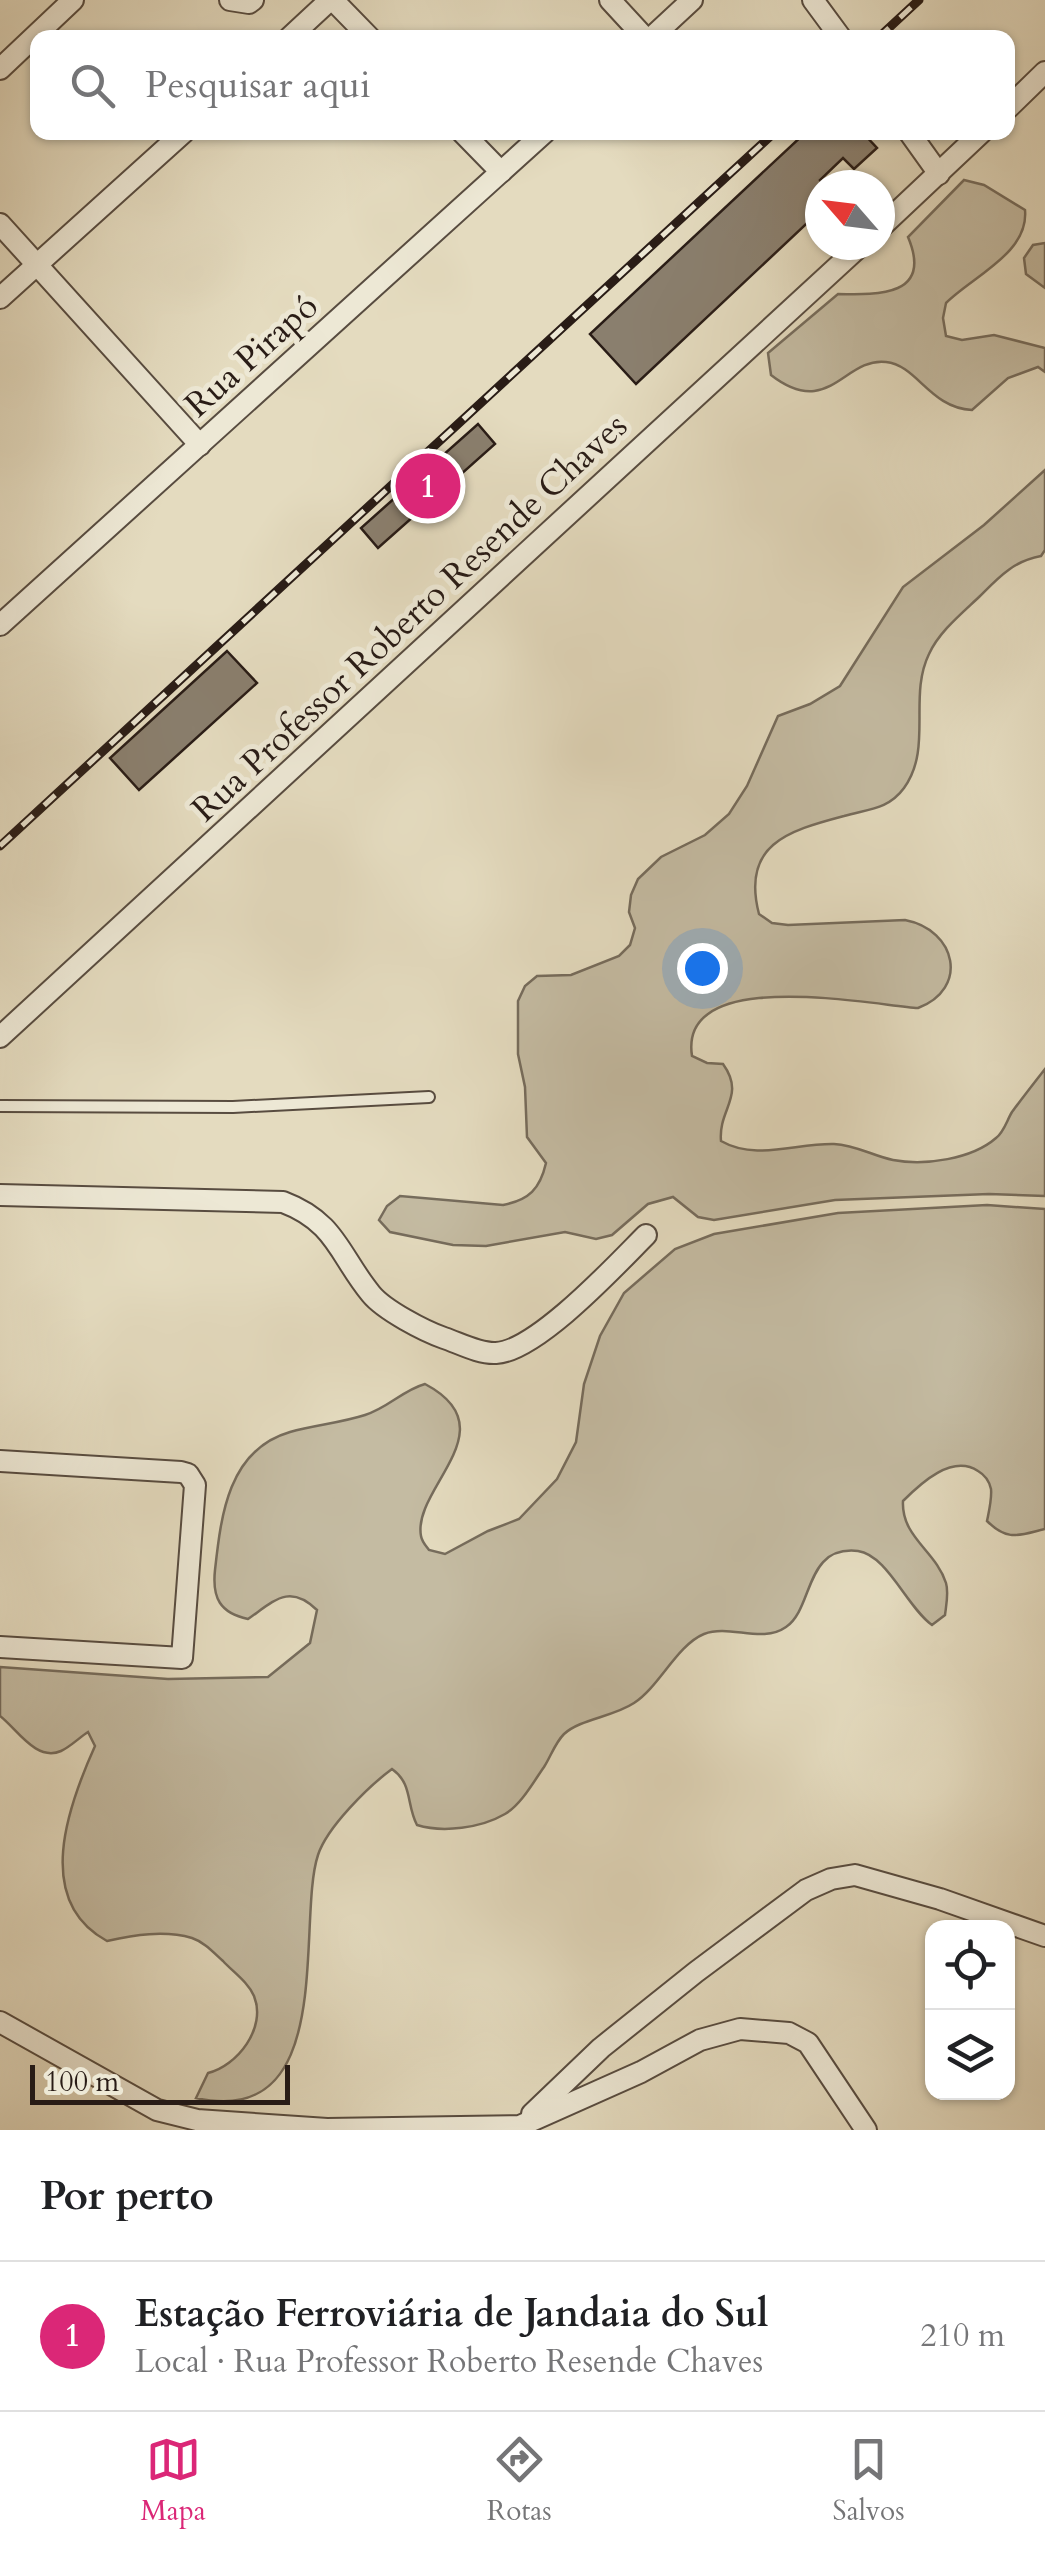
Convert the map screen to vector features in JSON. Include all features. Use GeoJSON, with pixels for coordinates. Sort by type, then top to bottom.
{"type":"FeatureCollection","features":[{"type":"Feature","properties":{"kind":"street"},"geometry":{"type":"LineString","coordinates":[[42,30],[73,0]]}},
{"type":"Feature","properties":{"kind":"street"},"geometry":{"type":"LineString","coordinates":[[230,0],[253,0]]}},
{"type":"Feature","properties":{"kind":"street"},"geometry":{"type":"LineString","coordinates":[[298,30],[332,0],[362,30]]}},
{"type":"Feature","properties":{"kind":"street"},"geometry":{"type":"LineString","coordinates":[[610,0],[640,30]]}},
{"type":"Feature","properties":{"kind":"street"},"geometry":{"type":"LineString","coordinates":[[657,30],[692,0]]}},
{"type":"Feature","properties":{"kind":"street"},"geometry":{"type":"LineString","coordinates":[[813,0],[834,30]]}},
{"type":"Feature","properties":{"kind":"street"},"geometry":{"type":"LineString","coordinates":[[0,70],[30,41]]}},
{"type":"Feature","properties":{"kind":"street"},"geometry":{"type":"LineString","coordinates":[[1015,101],[1045,72]]}},
{"type":"Feature","properties":{"kind":"street"},"geometry":{"type":"LineString","coordinates":[[0,298],[175,140]]}},
{"type":"Feature","properties":{"kind":"street"},"geometry":{"type":"LineString","coordinates":[[470,140],[501,172]]}},
{"type":"Feature","properties":{"kind":"street","name":"Rua Pirapó"},"geometry":{"type":"LineString","coordinates":[[0,625],[537,140]]}},
{"type":"Feature","properties":{"kind":"street"},"geometry":{"type":"LineString","coordinates":[[915,140],[939,174]]}},
{"type":"Feature","properties":{"kind":"street"},"geometry":{"type":"LineString","coordinates":[[895,214],[974,140]]}},
{"type":"Feature","properties":{"kind":"street"},"geometry":{"type":"LineString","coordinates":[[0,224],[200,445]]}},
{"type":"Feature","properties":{"kind":"street","name":"Rua Professor Roberto Resende Chaves"},"geometry":{"type":"LineString","coordinates":[[0,1037],[845,260]]}},
{"type":"Feature","properties":{"kind":"street"},"geometry":{"type":"LineString","coordinates":[[0,1195],[284,1202],[323,1223],[375,1299],[430,1333],[495,1353],[525,1342],[586,1296],[646,1234]]}},
{"type":"Feature","properties":{"kind":"street"},"geometry":{"type":"LineString","coordinates":[[0,1461],[181,1472],[188,1474],[195,1485],[182,1658],[0,1647]]}},
{"type":"Feature","properties":{"kind":"street"},"geometry":{"type":"LineString","coordinates":[[520,2126],[614,2037],[774,1913],[806,1890],[832,1880],[855,1876],[1045,1936]]}},
{"type":"Feature","properties":{"kind":"street"},"geometry":{"type":"LineString","coordinates":[[0,2022],[157,2110],[197,2120],[328,2129],[520,2126],[641,2072],[700,2040],[740,2029],[789,2032],[808,2043],[866,2130]]}},
{"type":"Feature","properties":{"kind":"lane"},"geometry":{"type":"LineString","coordinates":[[0,1106],[233,1107],[429,1097]]}},
{"type":"Feature","properties":{"kind":"shaded area"},"geometry":{"type":"Polygon","coordinates":[[[964,180],[984,185],[1025,210],[1024,225],[1018,239],[997,263],[946,303],[946,336],[962,340],[994,335],[1045,348],[1045,372],[1038,367],[1008,378],[972,410],[945,402],[907,370],[886,362],[871,363],[834,384],[808,391],[791,387],[771,375],[768,353],[838,294],[885,292],[908,281],[914,256],[908,237],[964,180]]]}},
{"type":"Feature","properties":{"kind":"shaded area"},"geometry":{"type":"Polygon","coordinates":[[[1045,243],[1045,288],[1026,274],[1024,258],[1033,245],[1045,243]]]}},
{"type":"Feature","properties":{"kind":"shaded area"},"geometry":{"type":"Polygon","coordinates":[[[1045,470],[1045,550],[1041,556],[1014,566],[1000,577],[933,646],[920,687],[917,756],[904,788],[884,805],[787,835],[763,857],[757,872],[759,914],[772,923],[905,920],[923,926],[936,935],[950,961],[945,988],[918,1008],[822,998],[745,1000],[715,1010],[696,1028],[692,1056],[707,1063],[723,1064],[729,1075],[732,1094],[721,1141],[748,1150],[842,1145],[906,1162],[948,1159],[986,1145],[1001,1133],[1045,1069],[1045,1196],[989,1194],[835,1200],[714,1220],[698,1217],[673,1197],[648,1204],[612,1235],[596,1239],[565,1232],[486,1246],[453,1245],[390,1232],[379,1220],[387,1206],[400,1196],[503,1205],[532,1192],[546,1163],[527,1137],[525,1087],[518,1054],[518,1001],[525,986],[537,976],[571,975],[619,956],[630,945],[635,928],[629,912],[638,879],[661,857],[705,835],[729,814],[747,786],[778,716],[810,704],[840,686],[903,587],[984,525],[1045,470]]]}},
{"type":"Feature","properties":{"kind":"shaded area"},"geometry":{"type":"Polygon","coordinates":[[[987,1205],[1045,1209],[1045,1529],[1014,1535],[1001,1532],[987,1521],[991,1489],[985,1476],[968,1467],[948,1468],[903,1501],[907,1524],[946,1583],[945,1615],[932,1625],[878,1562],[858,1551],[841,1552],[819,1567],[795,1618],[786,1627],[767,1634],[724,1631],[694,1639],[634,1703],[564,1734],[522,1799],[495,1819],[450,1829],[417,1825],[403,1781],[392,1769],[339,1820],[318,1855],[302,2013],[292,2053],[272,2083],[241,2099],[196,2098],[208,2073],[229,2063],[247,2044],[256,2021],[254,1996],[240,1977],[196,1940],[160,1934],[107,1941],[84,1924],[70,1902],[63,1851],[75,1796],[95,1746],[88,1732],[52,1753],[35,1748],[0,1716],[0,1667],[168,1679],[268,1677],[310,1643],[317,1610],[290,1596],[274,1601],[248,1619],[224,1608],[214,1580],[225,1507],[232,1488],[241,1469],[269,1441],[290,1432],[365,1415],[425,1384],[449,1401],[459,1420],[459,1439],[452,1459],[422,1518],[424,1544],[429,1550],[445,1554],[519,1519],[557,1479],[576,1442],[584,1384],[600,1336],[624,1293],[675,1249],[714,1234],[838,1213],[987,1205]]]}},
{"type":"Feature","properties":{"kind":"building"},"geometry":{"type":"Polygon","coordinates":[[[797,140],[870,140],[877,148],[854,169],[843,158],[830,170],[805,170],[805,225],[636,384],[590,334],[797,140]]]}},
{"type":"Feature","properties":{"kind":"building"},"geometry":{"type":"Polygon","coordinates":[[[478,424],[495,444],[378,548],[361,528],[478,424]]]}},
{"type":"Feature","properties":{"kind":"building"},"geometry":{"type":"Polygon","coordinates":[[[227,651],[257,683],[139,790],[110,758],[227,651]]]}},
{"type":"Feature","properties":{"kind":"railway"},"geometry":{"type":"LineString","coordinates":[[887,30],[919,0]]}},
{"type":"Feature","properties":{"kind":"railway"},"geometry":{"type":"LineString","coordinates":[[0,846],[766,140]]}},
{"type":"Feature","properties":{"kind":"place","name":"Estação Ferroviária de Jandaia do Sul"},"geometry":{"type":"Point","coordinates":[428,486]}}]}
